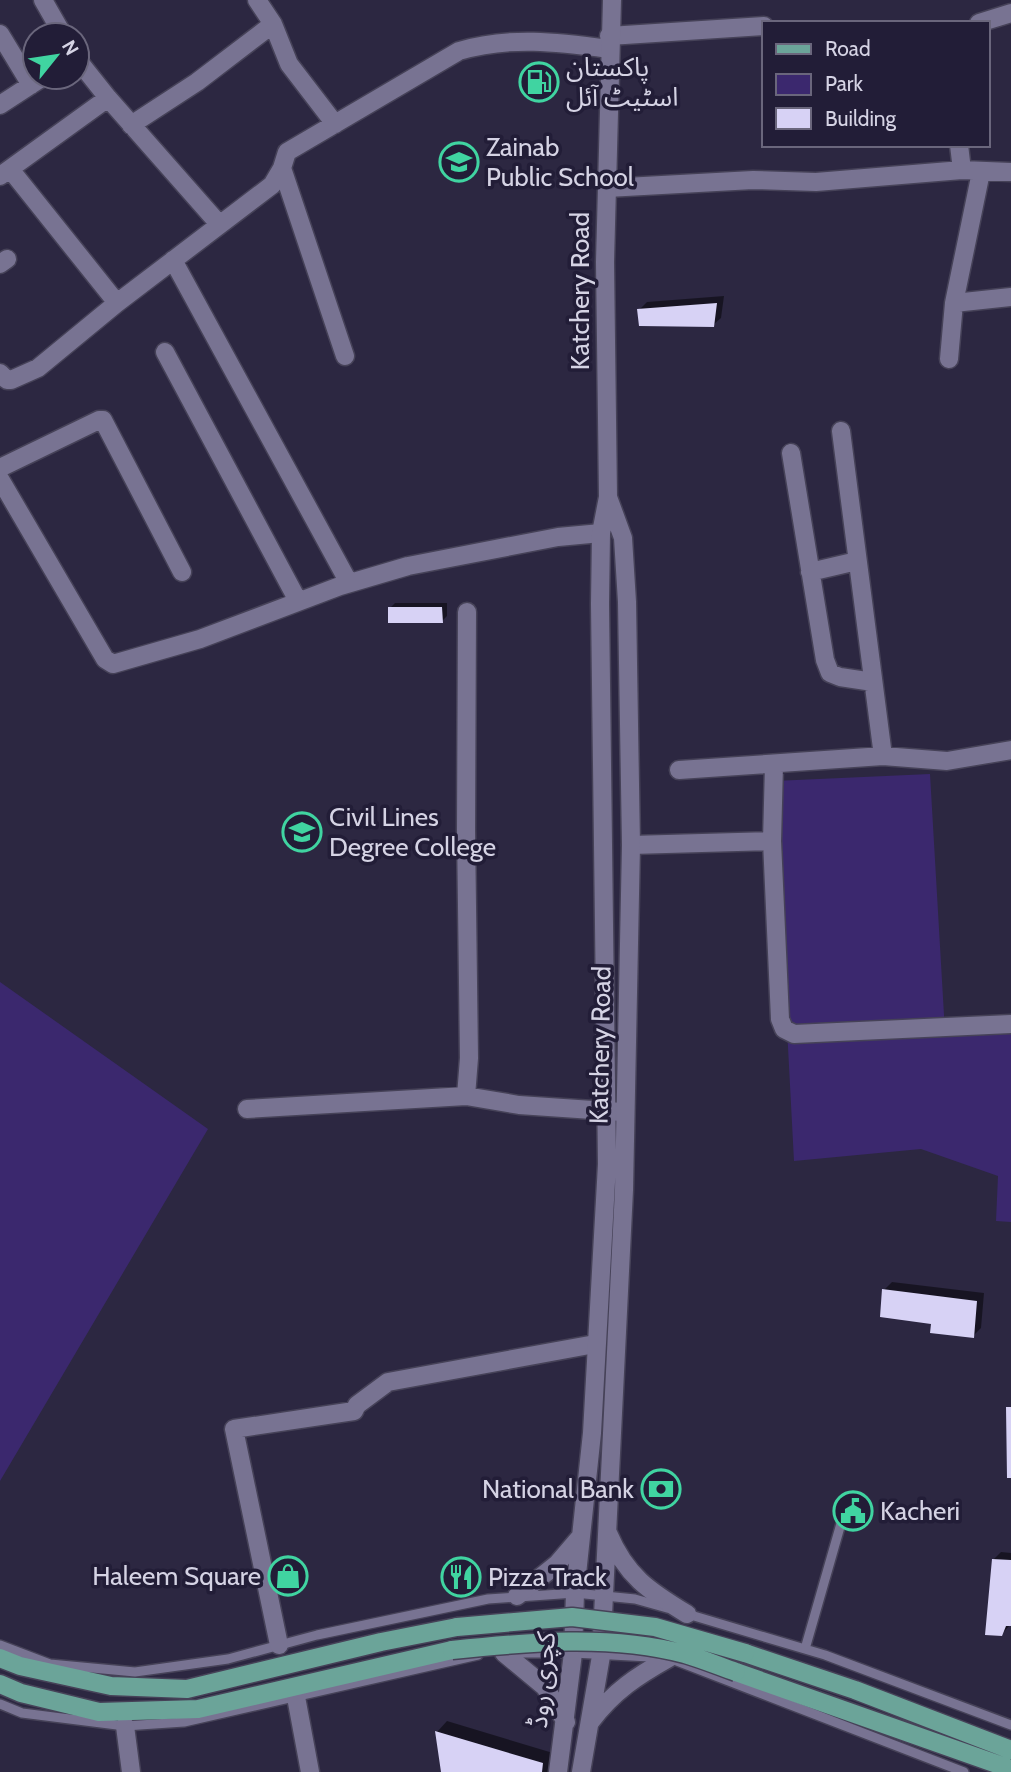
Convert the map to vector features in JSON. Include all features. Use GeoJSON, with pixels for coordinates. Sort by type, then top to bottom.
{"type":"FeatureCollection","features":[{"type":"Feature","properties":{"kind":"main road"},"geometry":{"type":"LineString","coordinates":[[0,1658],[20,1666],[111,1686],[187,1689],[457,1627],[572,1617],[655,1626],[745,1653],[855,1690],[1011,1750]]}},
{"type":"Feature","properties":{"kind":"main road"},"geometry":{"type":"LineString","coordinates":[[0,1684],[21,1693],[99,1712],[198,1709],[452,1650],[565,1640],[648,1647],[684,1654],[1011,1769]]}},
{"type":"Feature","properties":{"kind":"street"},"geometry":{"type":"LineString","coordinates":[[43,0],[55,21]]}},
{"type":"Feature","properties":{"kind":"street"},"geometry":{"type":"LineString","coordinates":[[257,0],[273,24],[289,64],[335,124]]}},
{"type":"Feature","properties":{"kind":"street","name":"Katchery Road"},"geometry":{"type":"LineString","coordinates":[[605,1596],[606,1526],[624,1190],[616,1112],[605,932],[600,604],[601,533],[608,498],[605,262],[612,0]]}},
{"type":"Feature","properties":{"kind":"street"},"geometry":{"type":"LineString","coordinates":[[985,21],[1011,13]]}},
{"type":"Feature","properties":{"kind":"street"},"geometry":{"type":"LineString","coordinates":[[131,125],[197,82],[273,24]]}},
{"type":"Feature","properties":{"kind":"street"},"geometry":{"type":"LineString","coordinates":[[0,373],[7,380],[11,380],[38,368],[117,303],[272,185],[287,152],[459,51],[479,45],[545,41],[609,43],[762,26]]}},
{"type":"Feature","properties":{"kind":"street"},"geometry":{"type":"LineString","coordinates":[[0,34],[21,61]]}},
{"type":"Feature","properties":{"kind":"street"},"geometry":{"type":"LineString","coordinates":[[91,77],[219,224]]}},
{"type":"Feature","properties":{"kind":"street"},"geometry":{"type":"LineString","coordinates":[[0,105],[22,91]]}},
{"type":"Feature","properties":{"kind":"street"},"geometry":{"type":"LineString","coordinates":[[108,98],[5,172],[117,303]]}},
{"type":"Feature","properties":{"kind":"street"},"geometry":{"type":"LineString","coordinates":[[948,359],[972,171],[960,147]]}},
{"type":"Feature","properties":{"kind":"street"},"geometry":{"type":"LineString","coordinates":[[282,168],[345,356]]}},
{"type":"Feature","properties":{"kind":"street"},"geometry":{"type":"LineString","coordinates":[[607,187],[754,180],[816,182],[972,171],[1011,172]]}},
{"type":"Feature","properties":{"kind":"street"},"geometry":{"type":"LineString","coordinates":[[173,260],[349,583]]}},
{"type":"Feature","properties":{"kind":"street"},"geometry":{"type":"LineString","coordinates":[[954,303],[1011,297]]}},
{"type":"Feature","properties":{"kind":"street"},"geometry":{"type":"LineString","coordinates":[[165,352],[298,601]]}},
{"type":"Feature","properties":{"kind":"street"},"geometry":{"type":"LineString","coordinates":[[0,468],[103,420],[182,572]]}},
{"type":"Feature","properties":{"kind":"street"},"geometry":{"type":"LineString","coordinates":[[841,431],[883,756]]}},
{"type":"Feature","properties":{"kind":"street"},"geometry":{"type":"LineString","coordinates":[[791,453],[825,660],[830,673],[873,682]]}},
{"type":"Feature","properties":{"kind":"street"},"geometry":{"type":"LineString","coordinates":[[0,479],[108,663],[123,662],[200,639],[349,583],[408,566],[558,537],[601,533]]}},
{"type":"Feature","properties":{"kind":"street","name":"Katchery Road"},"geometry":{"type":"LineString","coordinates":[[575,1593],[592,1433],[605,1191],[616,1112],[631,845],[627,602],[623,538],[608,498]]}},
{"type":"Feature","properties":{"kind":"street"},"geometry":{"type":"LineString","coordinates":[[810,572],[857,561]]}},
{"type":"Feature","properties":{"kind":"street"},"geometry":{"type":"LineString","coordinates":[[600,604],[627,602]]}},
{"type":"Feature","properties":{"kind":"street"},"geometry":{"type":"LineString","coordinates":[[466,1096],[469,1058],[467,612]]}},
{"type":"Feature","properties":{"kind":"street"},"geometry":{"type":"LineString","coordinates":[[679,770],[883,756],[947,761],[1011,750]]}},
{"type":"Feature","properties":{"kind":"street"},"geometry":{"type":"LineString","coordinates":[[774,765],[772,841],[780,1019],[784,1029],[794,1034],[1011,1024]]}},
{"type":"Feature","properties":{"kind":"street"},"geometry":{"type":"LineString","coordinates":[[603,776],[631,776]]}},
{"type":"Feature","properties":{"kind":"street"},"geometry":{"type":"LineString","coordinates":[[631,845],[772,841]]}},
{"type":"Feature","properties":{"kind":"street"},"geometry":{"type":"LineString","coordinates":[[605,932],[628,931]]}},
{"type":"Feature","properties":{"kind":"street"},"geometry":{"type":"LineString","coordinates":[[247,1108],[466,1096],[519,1105],[616,1112]]}},
{"type":"Feature","properties":{"kind":"street"},"geometry":{"type":"LineString","coordinates":[[605,1191],[624,1190]]}},
{"type":"Feature","properties":{"kind":"street"},"geometry":{"type":"LineString","coordinates":[[279,1645],[234,1429],[354,1411],[357,1405],[388,1382],[595,1344]]}},
{"type":"Feature","properties":{"kind":"street"},"geometry":{"type":"LineString","coordinates":[[606,1526],[617,1554],[631,1573],[646,1589],[687,1614]]}},
{"type":"Feature","properties":{"kind":"street"},"geometry":{"type":"LineString","coordinates":[[517,1596],[557,1564],[582,1535]]}},
{"type":"Feature","properties":{"kind":"street","name":"کچری روڈ"},"geometry":{"type":"LineString","coordinates":[[558,1772],[573,1654],[575,1593]]}},
{"type":"Feature","properties":{"kind":"street","name":"کچری روڈ"},"geometry":{"type":"LineString","coordinates":[[581,1772],[601,1656],[605,1596]]}},
{"type":"Feature","properties":{"kind":"street"},"geometry":{"type":"LineString","coordinates":[[505,1653],[545,1687],[566,1722]]}},
{"type":"Feature","properties":{"kind":"street"},"geometry":{"type":"LineString","coordinates":[[588,1725],[608,1699],[625,1685],[669,1658]]}},
{"type":"Feature","properties":{"kind":"street"},"geometry":{"type":"LineString","coordinates":[[296,1697],[310,1772]]}},
{"type":"Feature","properties":{"kind":"street"},"geometry":{"type":"LineString","coordinates":[[125,1726],[131,1772]]}},
{"type":"Feature","properties":{"kind":"lane"},"geometry":{"type":"LineString","coordinates":[[805,1649],[844,1513]]}},
{"type":"Feature","properties":{"kind":"lane"},"geometry":{"type":"LineString","coordinates":[[0,1644],[50,1664],[135,1672],[229,1659],[279,1645],[488,1599],[575,1593],[635,1599],[805,1649],[1011,1725]]}},
{"type":"Feature","properties":{"kind":"lane"},"geometry":{"type":"LineString","coordinates":[[0,1704],[22,1713],[125,1726],[184,1722],[479,1655],[573,1654],[669,1658],[964,1772]]}},
{"type":"Feature","properties":{"kind":"green space"},"geometry":{"type":"Polygon","coordinates":[[[930,774],[945,1032],[1011,1030],[1011,1222],[996,1221],[998,1176],[921,1149],[794,1161],[774,781],[930,774]]]}},
{"type":"Feature","properties":{"kind":"green space"},"geometry":{"type":"Polygon","coordinates":[[[0,982],[208,1129],[0,1481],[0,982]]]}},
{"type":"Feature","properties":{"kind":"building"},"geometry":{"type":"Polygon","coordinates":[[[717,303],[714,327],[639,326],[637,309],[717,303]]]}},
{"type":"Feature","properties":{"kind":"building"},"geometry":{"type":"Polygon","coordinates":[[[388,607],[442,607],[443,623],[388,623],[388,607]]]}},
{"type":"Feature","properties":{"kind":"building"},"geometry":{"type":"Polygon","coordinates":[[[882,1289],[977,1301],[974,1338],[930,1333],[931,1324],[880,1317],[882,1289]]]}},
{"type":"Feature","properties":{"kind":"building"},"geometry":{"type":"Polygon","coordinates":[[[1006,1407],[1011,1407],[1011,1478],[1007,1478],[1006,1407]]]}},
{"type":"Feature","properties":{"kind":"building"},"geometry":{"type":"Polygon","coordinates":[[[992,1559],[1011,1560],[1011,1626],[1006,1626],[1002,1636],[985,1635],[992,1559]]]}},
{"type":"Feature","properties":{"kind":"building"},"geometry":{"type":"Polygon","coordinates":[[[435,1731],[543,1763],[542,1772],[441,1772],[435,1731]]]}},
{"type":"Feature","properties":{"kind":"place","name":"پاکستان اسٹیٹ آئل"},"geometry":{"type":"Point","coordinates":[539,82]}},
{"type":"Feature","properties":{"kind":"place","name":"Zainab Public School"},"geometry":{"type":"Point","coordinates":[459,162]}},
{"type":"Feature","properties":{"kind":"place","name":"Civil Lines Degree College"},"geometry":{"type":"Point","coordinates":[302,832]}},
{"type":"Feature","properties":{"kind":"place","name":"National Bank"},"geometry":{"type":"Point","coordinates":[661,1489]}},
{"type":"Feature","properties":{"kind":"place","name":"Kacheri"},"geometry":{"type":"Point","coordinates":[853,1511]}},
{"type":"Feature","properties":{"kind":"place","name":"Haleem Square"},"geometry":{"type":"Point","coordinates":[288,1576]}},
{"type":"Feature","properties":{"kind":"place","name":"Pizza Track"},"geometry":{"type":"Point","coordinates":[461,1577]}}]}
